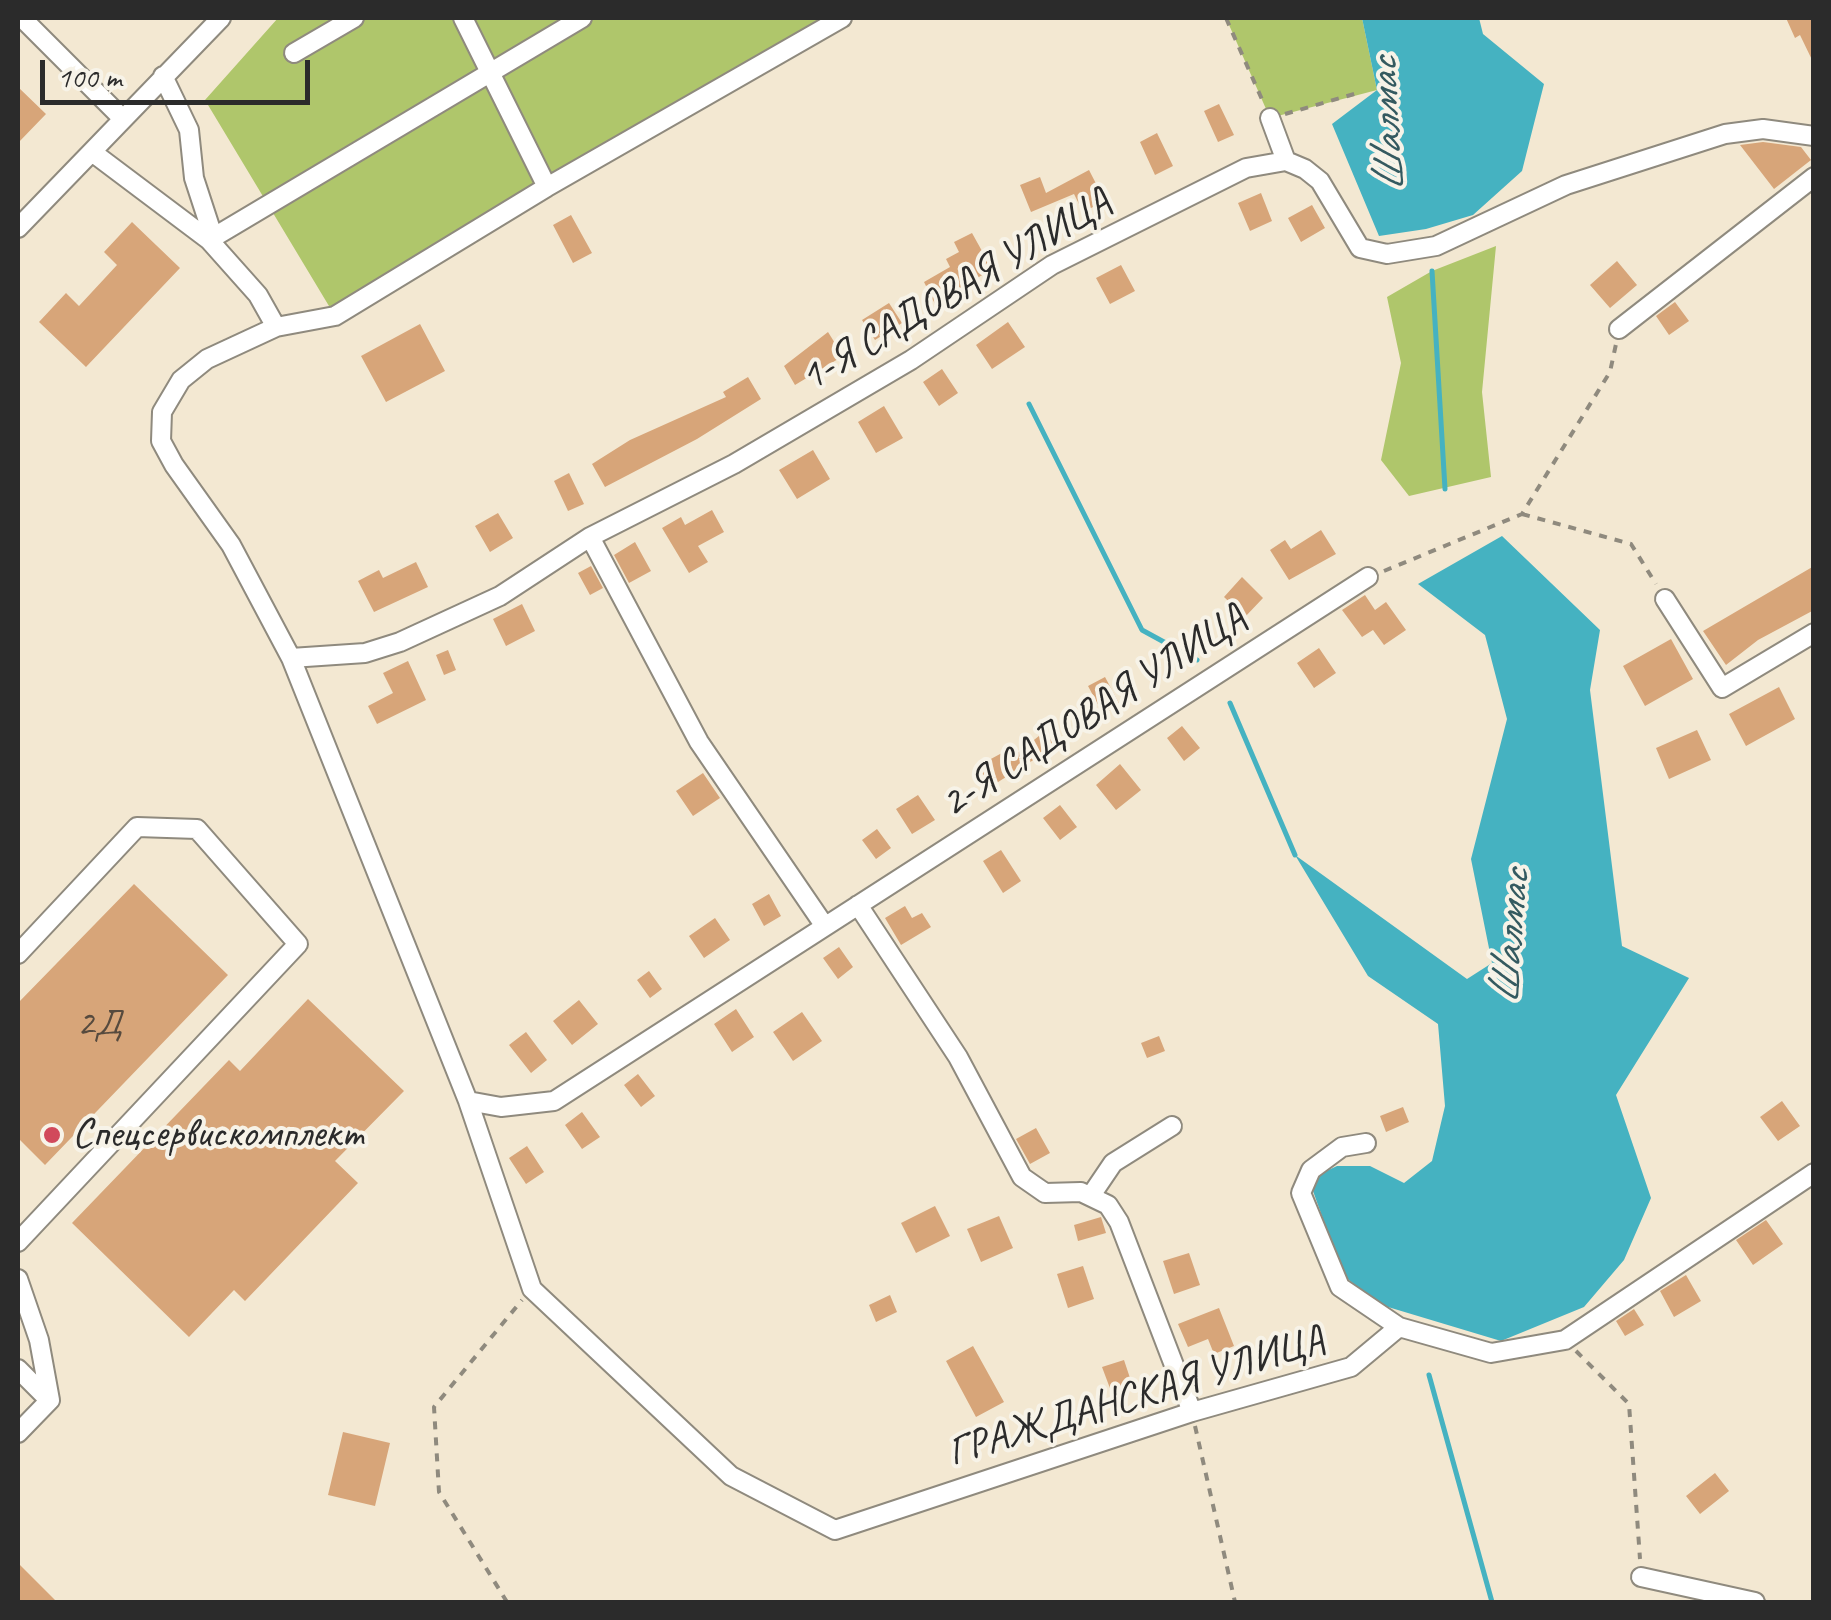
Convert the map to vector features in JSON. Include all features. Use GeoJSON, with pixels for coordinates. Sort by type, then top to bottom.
{"type":"FeatureCollection","features":[{"type":"Feature","properties":{"kind":"street"},"geometry":{"type":"LineString","coordinates":[[22,18],[123,119]]}},
{"type":"Feature","properties":{"kind":"street"},"geometry":{"type":"LineString","coordinates":[[20,222],[221,18]]}},
{"type":"Feature","properties":{"kind":"street"},"geometry":{"type":"LineString","coordinates":[[294,53],[354,18]]}},
{"type":"Feature","properties":{"kind":"street"},"geometry":{"type":"LineString","coordinates":[[464,18],[548,187]]}},
{"type":"Feature","properties":{"kind":"street"},"geometry":{"type":"LineString","coordinates":[[209,240],[582,18]]}},
{"type":"Feature","properties":{"kind":"street"},"geometry":{"type":"LineString","coordinates":[[532,1289],[468,1101],[292,658],[231,545],[174,466],[159,428],[168,397],[180,380],[208,359],[276,327],[335,316],[548,187],[842,18]]}},
{"type":"Feature","properties":{"kind":"street"},"geometry":{"type":"LineString","coordinates":[[163,76],[189,130],[194,178],[210,227],[209,240]]}},
{"type":"Feature","properties":{"kind":"street"},"geometry":{"type":"LineString","coordinates":[[1270,118],[1286,161],[1320,181],[1360,248],[1387,254],[1436,246],[1566,185],[1725,134],[1763,129],[1814,136]]}},
{"type":"Feature","properties":{"kind":"street"},"geometry":{"type":"LineString","coordinates":[[92,152],[209,240],[258,294],[276,327]]}},
{"type":"Feature","properties":{"kind":"street","name":"1-Я САДОВАЯ УЛИЦА"},"geometry":{"type":"LineString","coordinates":[[292,658],[365,653],[400,642],[500,596],[590,537],[734,464],[911,360],[1052,265],[1246,168],[1286,161]]}},
{"type":"Feature","properties":{"kind":"street"},"geometry":{"type":"LineString","coordinates":[[1619,329],[1814,178]]}},
{"type":"Feature","properties":{"kind":"street"},"geometry":{"type":"LineString","coordinates":[[590,537],[699,742],[824,925]]}},
{"type":"Feature","properties":{"kind":"street","name":"2-Я САДОВАЯ УЛИЦА"},"geometry":{"type":"LineString","coordinates":[[468,1101],[501,1107],[554,1101],[1368,578]]}},
{"type":"Feature","properties":{"kind":"street"},"geometry":{"type":"LineString","coordinates":[[1665,599],[1722,688],[1814,633]]}},
{"type":"Feature","properties":{"kind":"street"},"geometry":{"type":"LineString","coordinates":[[18,954],[137,827],[197,829],[298,944],[18,1242]]}},
{"type":"Feature","properties":{"kind":"street"},"geometry":{"type":"LineString","coordinates":[[858,905],[958,1057],[1022,1177],[1045,1193],[1092,1194],[1108,1204],[1119,1222],[1192,1412]]}},
{"type":"Feature","properties":{"kind":"street"},"geometry":{"type":"LineString","coordinates":[[1092,1194],[1114,1162],[1172,1126]]}},
{"type":"Feature","properties":{"kind":"street"},"geometry":{"type":"LineString","coordinates":[[1366,1143],[1342,1147],[1311,1170],[1301,1193],[1340,1287],[1399,1327],[1491,1353],[1565,1340],[1814,1173]]}},
{"type":"Feature","properties":{"kind":"street"},"geometry":{"type":"LineString","coordinates":[[18,1278],[39,1340],[50,1400]]}},
{"type":"Feature","properties":{"kind":"street","name":"ГРАЖДАНСКАЯ УЛИЦА"},"geometry":{"type":"LineString","coordinates":[[532,1289],[731,1476],[836,1530],[1192,1412],[1351,1367],[1399,1327]]}},
{"type":"Feature","properties":{"kind":"street"},"geometry":{"type":"LineString","coordinates":[[18,1368],[50,1400]]}},
{"type":"Feature","properties":{"kind":"street"},"geometry":{"type":"LineString","coordinates":[[18,1432],[50,1400]]}},
{"type":"Feature","properties":{"kind":"street"},"geometry":{"type":"LineString","coordinates":[[1641,1577],[1755,1602]]}},
{"type":"Feature","properties":{"kind":"path"},"geometry":{"type":"LineString","coordinates":[[1226,18],[1270,118],[1360,92]]}},
{"type":"Feature","properties":{"kind":"path"},"geometry":{"type":"LineString","coordinates":[[1368,578],[1522,514],[1610,372],[1619,329]]}},
{"type":"Feature","properties":{"kind":"path"},"geometry":{"type":"LineString","coordinates":[[1522,514],[1632,544],[1665,599]]}},
{"type":"Feature","properties":{"kind":"path"},"geometry":{"type":"LineString","coordinates":[[507,1602],[440,1492],[434,1407],[532,1289]]}},
{"type":"Feature","properties":{"kind":"path"},"geometry":{"type":"LineString","coordinates":[[1565,1340],[1629,1404],[1641,1577]]}},
{"type":"Feature","properties":{"kind":"path"},"geometry":{"type":"LineString","coordinates":[[1192,1412],[1234,1602]]}},
{"type":"Feature","properties":{"kind":"green space"},"geometry":{"type":"Polygon","coordinates":[[[278,18],[842,18],[335,316],[205,100],[278,18]]]}},
{"type":"Feature","properties":{"kind":"green space"},"geometry":{"type":"Polygon","coordinates":[[[1226,18],[1362,18],[1377,90],[1270,118],[1226,18]]]}},
{"type":"Feature","properties":{"kind":"green space"},"geometry":{"type":"Polygon","coordinates":[[[1496,246],[1482,392],[1491,477],[1409,496],[1381,460],[1401,363],[1387,297],[1432,271],[1496,246]]]}},
{"type":"Feature","properties":{"kind":"water"},"geometry":{"type":"Polygon","coordinates":[[[1362,18],[1479,18],[1483,34],[1544,84],[1522,171],[1473,215],[1426,229],[1379,236],[1332,124],[1377,90],[1362,18]]]}},
{"type":"Feature","properties":{"kind":"water"},"geometry":{"type":"Polygon","coordinates":[[[1502,536],[1600,630],[1590,690],[1622,946],[1689,978],[1616,1095],[1651,1198],[1624,1260],[1584,1307],[1501,1341],[1378,1304],[1343,1275],[1313,1191],[1320,1174],[1337,1166],[1370,1166],[1404,1183],[1432,1161],[1445,1106],[1438,1024],[1368,976],[1295,855],[1467,979],[1492,963],[1471,859],[1507,719],[1485,635],[1418,584],[1502,536]]]}},
{"type":"Feature","properties":{"kind":"building"},"geometry":{"type":"Polygon","coordinates":[[[1786,18],[1814,18],[1814,64],[1800,35],[1795,38],[1786,18]]]}},
{"type":"Feature","properties":{"kind":"building"},"geometry":{"type":"Polygon","coordinates":[[[18,87],[46,114],[18,143],[18,87]]]}},
{"type":"Feature","properties":{"kind":"building"},"geometry":{"type":"Polygon","coordinates":[[[1219,104],[1234,135],[1218,142],[1204,111],[1219,104]]]}},
{"type":"Feature","properties":{"kind":"building"},"geometry":{"type":"Polygon","coordinates":[[[1157,133],[1173,166],[1155,175],[1140,142],[1157,133]]]}},
{"type":"Feature","properties":{"kind":"building"},"geometry":{"type":"Polygon","coordinates":[[[1763,142],[1801,147],[1811,160],[1774,189],[1740,145],[1763,142]]]}},
{"type":"Feature","properties":{"kind":"building"},"geometry":{"type":"Polygon","coordinates":[[[1089,170],[1105,201],[1083,212],[1074,194],[1031,212],[1020,185],[1040,177],[1046,193],[1089,170]]]}},
{"type":"Feature","properties":{"kind":"building"},"geometry":{"type":"Polygon","coordinates":[[[1261,193],[1272,221],[1250,231],[1238,203],[1261,193]]]}},
{"type":"Feature","properties":{"kind":"building"},"geometry":{"type":"Polygon","coordinates":[[[1312,205],[1325,228],[1301,242],[1288,218],[1312,205]]]}},
{"type":"Feature","properties":{"kind":"building"},"geometry":{"type":"Polygon","coordinates":[[[571,215],[592,253],[573,263],[553,225],[571,215]]]}},
{"type":"Feature","properties":{"kind":"building"},"geometry":{"type":"Polygon","coordinates":[[[132,222],[180,268],[86,367],[39,322],[66,293],[79,306],[117,265],[104,252],[132,222]]]}},
{"type":"Feature","properties":{"kind":"building"},"geometry":{"type":"Polygon","coordinates":[[[972,233],[992,269],[935,304],[924,282],[950,267],[946,259],[959,252],[954,242],[972,233]]]}},
{"type":"Feature","properties":{"kind":"building"},"geometry":{"type":"Polygon","coordinates":[[[1617,261],[1637,285],[1610,308],[1590,285],[1617,261]]]}},
{"type":"Feature","properties":{"kind":"building"},"geometry":{"type":"Polygon","coordinates":[[[1121,265],[1135,291],[1110,304],[1096,278],[1121,265]]]}},
{"type":"Feature","properties":{"kind":"building"},"geometry":{"type":"Polygon","coordinates":[[[1675,302],[1689,321],[1669,335],[1656,316],[1675,302]]]}},
{"type":"Feature","properties":{"kind":"building"},"geometry":{"type":"Polygon","coordinates":[[[889,303],[902,323],[875,340],[862,320],[889,303]]]}},
{"type":"Feature","properties":{"kind":"building"},"geometry":{"type":"Polygon","coordinates":[[[1008,322],[1025,347],[992,369],[976,345],[1008,322]]]}},
{"type":"Feature","properties":{"kind":"building"},"geometry":{"type":"Polygon","coordinates":[[[420,324],[445,371],[386,402],[361,356],[420,324]]]}},
{"type":"Feature","properties":{"kind":"building"},"geometry":{"type":"Polygon","coordinates":[[[828,332],[843,356],[795,385],[784,366],[828,332]]]}},
{"type":"Feature","properties":{"kind":"building"},"geometry":{"type":"Polygon","coordinates":[[[942,369],[958,393],[939,406],[923,382],[942,369]]]}},
{"type":"Feature","properties":{"kind":"building"},"geometry":{"type":"Polygon","coordinates":[[[748,377],[761,399],[697,439],[605,487],[592,464],[630,440],[726,397],[723,392],[748,377]]]}},
{"type":"Feature","properties":{"kind":"building"},"geometry":{"type":"Polygon","coordinates":[[[884,406],[903,438],[876,453],[858,422],[884,406]]]}},
{"type":"Feature","properties":{"kind":"building"},"geometry":{"type":"Polygon","coordinates":[[[813,450],[830,479],[797,499],[779,470],[813,450]]]}},
{"type":"Feature","properties":{"kind":"building"},"geometry":{"type":"Polygon","coordinates":[[[569,473],[584,504],[568,511],[554,481],[569,473]]]}},
{"type":"Feature","properties":{"kind":"building"},"geometry":{"type":"Polygon","coordinates":[[[712,510],[724,532],[698,546],[708,562],[689,573],[662,528],[681,517],[685,525],[712,510]]]}},
{"type":"Feature","properties":{"kind":"building"},"geometry":{"type":"Polygon","coordinates":[[[498,513],[513,538],[490,552],[475,526],[498,513]]]}},
{"type":"Feature","properties":{"kind":"building"},"geometry":{"type":"Polygon","coordinates":[[[1321,530],[1336,554],[1289,580],[1270,550],[1285,540],[1291,549],[1321,530]]]}},
{"type":"Feature","properties":{"kind":"building"},"geometry":{"type":"Polygon","coordinates":[[[635,542],[651,571],[629,583],[614,555],[635,542]]]}},
{"type":"Feature","properties":{"kind":"building"},"geometry":{"type":"Polygon","coordinates":[[[416,562],[428,587],[374,612],[358,581],[379,570],[383,578],[416,562]]]}},
{"type":"Feature","properties":{"kind":"building"},"geometry":{"type":"Polygon","coordinates":[[[591,566],[603,588],[590,595],[578,573],[591,566]]]}},
{"type":"Feature","properties":{"kind":"building"},"geometry":{"type":"Polygon","coordinates":[[[1814,566],[1814,610],[1758,640],[1726,665],[1703,631],[1814,566]]]}},
{"type":"Feature","properties":{"kind":"building"},"geometry":{"type":"Polygon","coordinates":[[[1242,577],[1263,598],[1245,617],[1224,597],[1242,577]]]}},
{"type":"Feature","properties":{"kind":"building"},"geometry":{"type":"Polygon","coordinates":[[[1365,595],[1375,610],[1386,602],[1406,630],[1384,645],[1373,630],[1362,637],[1342,610],[1365,595]]]}},
{"type":"Feature","properties":{"kind":"building"},"geometry":{"type":"Polygon","coordinates":[[[522,604],[535,631],[506,646],[493,619],[522,604]]]}},
{"type":"Feature","properties":{"kind":"building"},"geometry":{"type":"Polygon","coordinates":[[[1671,639],[1693,679],[1645,706],[1623,666],[1671,639]]]}},
{"type":"Feature","properties":{"kind":"building"},"geometry":{"type":"Polygon","coordinates":[[[1319,648],[1336,673],[1314,688],[1297,663],[1319,648]]]}},
{"type":"Feature","properties":{"kind":"building"},"geometry":{"type":"Polygon","coordinates":[[[448,650],[456,670],[444,675],[436,655],[448,650]]]}},
{"type":"Feature","properties":{"kind":"building"},"geometry":{"type":"Polygon","coordinates":[[[408,661],[426,700],[377,724],[368,706],[393,693],[383,673],[408,661]]]}},
{"type":"Feature","properties":{"kind":"building"},"geometry":{"type":"Polygon","coordinates":[[[1105,677],[1120,705],[1103,714],[1088,686],[1105,677]]]}},
{"type":"Feature","properties":{"kind":"building"},"geometry":{"type":"Polygon","coordinates":[[[1779,687],[1795,719],[1746,746],[1729,714],[1779,687]]]}},
{"type":"Feature","properties":{"kind":"building"},"geometry":{"type":"Polygon","coordinates":[[[1182,726],[1200,748],[1184,761],[1167,738],[1182,726]]]}},
{"type":"Feature","properties":{"kind":"building"},"geometry":{"type":"Polygon","coordinates":[[[1697,730],[1711,760],[1669,779],[1656,748],[1697,730]]]}},
{"type":"Feature","properties":{"kind":"building"},"geometry":{"type":"Polygon","coordinates":[[[1044,732],[1056,746],[990,787],[978,766],[1011,748],[1015,755],[1044,732]]]}},
{"type":"Feature","properties":{"kind":"building"},"geometry":{"type":"Polygon","coordinates":[[[1120,764],[1141,790],[1116,810],[1096,785],[1120,764]]]}},
{"type":"Feature","properties":{"kind":"building"},"geometry":{"type":"Polygon","coordinates":[[[703,773],[720,798],[693,816],[676,791],[703,773]]]}},
{"type":"Feature","properties":{"kind":"building"},"geometry":{"type":"Polygon","coordinates":[[[918,795],[935,820],[912,834],[896,809],[918,795]]]}},
{"type":"Feature","properties":{"kind":"building"},"geometry":{"type":"Polygon","coordinates":[[[1060,805],[1077,827],[1060,840],[1043,818],[1060,805]]]}},
{"type":"Feature","properties":{"kind":"building"},"geometry":{"type":"Polygon","coordinates":[[[877,829],[891,848],[876,859],[862,840],[877,829]]]}},
{"type":"Feature","properties":{"kind":"building"},"geometry":{"type":"Polygon","coordinates":[[[1001,850],[1021,881],[1003,893],[983,861],[1001,850]]]}},
{"type":"Feature","properties":{"kind":"building"},"geometry":{"type":"Polygon","coordinates":[[[134,884],[228,975],[45,1165],[18,1138],[18,1003],[134,884]]]}},
{"type":"Feature","properties":{"kind":"building"},"geometry":{"type":"Polygon","coordinates":[[[769,894],[781,916],[764,926],[752,904],[769,894]]]}},
{"type":"Feature","properties":{"kind":"building"},"geometry":{"type":"Polygon","coordinates":[[[905,906],[912,918],[922,913],[931,927],[901,945],[885,918],[905,906]]]}},
{"type":"Feature","properties":{"kind":"building"},"geometry":{"type":"Polygon","coordinates":[[[715,918],[730,940],[704,958],[689,936],[715,918]]]}},
{"type":"Feature","properties":{"kind":"building"},"geometry":{"type":"Polygon","coordinates":[[[839,947],[853,967],[838,979],[823,958],[839,947]]]}},
{"type":"Feature","properties":{"kind":"building"},"geometry":{"type":"Polygon","coordinates":[[[649,971],[662,989],[650,998],[637,980],[649,971]]]}},
{"type":"Feature","properties":{"kind":"building"},"geometry":{"type":"Polygon","coordinates":[[[308,999],[404,1091],[335,1161],[358,1183],[245,1301],[234,1290],[189,1337],[72,1223],[229,1060],[240,1071],[308,999]]]}},
{"type":"Feature","properties":{"kind":"building"},"geometry":{"type":"Polygon","coordinates":[[[579,1000],[598,1024],[572,1045],[553,1021],[579,1000]]]}},
{"type":"Feature","properties":{"kind":"building"},"geometry":{"type":"Polygon","coordinates":[[[736,1009],[754,1037],[732,1052],[714,1024],[736,1009]]]}},
{"type":"Feature","properties":{"kind":"building"},"geometry":{"type":"Polygon","coordinates":[[[802,1012],[822,1041],[793,1061],[773,1032],[802,1012]]]}},
{"type":"Feature","properties":{"kind":"building"},"geometry":{"type":"Polygon","coordinates":[[[526,1032],[547,1060],[531,1073],[509,1045],[526,1032]]]}},
{"type":"Feature","properties":{"kind":"building"},"geometry":{"type":"Polygon","coordinates":[[[1159,1036],[1165,1051],[1147,1058],[1141,1043],[1159,1036]]]}},
{"type":"Feature","properties":{"kind":"building"},"geometry":{"type":"Polygon","coordinates":[[[638,1074],[655,1096],[641,1107],[624,1085],[638,1074]]]}},
{"type":"Feature","properties":{"kind":"building"},"geometry":{"type":"Polygon","coordinates":[[[1782,1101],[1800,1126],[1778,1141],[1760,1117],[1782,1101]]]}},
{"type":"Feature","properties":{"kind":"building"},"geometry":{"type":"Polygon","coordinates":[[[1403,1107],[1409,1122],[1386,1132],[1380,1116],[1403,1107]]]}},
{"type":"Feature","properties":{"kind":"building"},"geometry":{"type":"Polygon","coordinates":[[[582,1112],[600,1137],[582,1149],[565,1125],[582,1112]]]}},
{"type":"Feature","properties":{"kind":"building"},"geometry":{"type":"Polygon","coordinates":[[[1036,1128],[1050,1153],[1030,1164],[1016,1139],[1036,1128]]]}},
{"type":"Feature","properties":{"kind":"building"},"geometry":{"type":"Polygon","coordinates":[[[527,1146],[544,1172],[526,1184],[509,1158],[527,1146]]]}},
{"type":"Feature","properties":{"kind":"building"},"geometry":{"type":"Polygon","coordinates":[[[935,1206],[950,1236],[916,1253],[901,1223],[935,1206]]]}},
{"type":"Feature","properties":{"kind":"building"},"geometry":{"type":"Polygon","coordinates":[[[999,1216],[1013,1248],[981,1262],[967,1229],[999,1216]]]}},
{"type":"Feature","properties":{"kind":"building"},"geometry":{"type":"Polygon","coordinates":[[[1101,1217],[1106,1233],[1078,1241],[1074,1225],[1101,1217]]]}},
{"type":"Feature","properties":{"kind":"building"},"geometry":{"type":"Polygon","coordinates":[[[1766,1220],[1783,1244],[1753,1265],[1736,1240],[1766,1220]]]}},
{"type":"Feature","properties":{"kind":"building"},"geometry":{"type":"Polygon","coordinates":[[[1189,1253],[1200,1285],[1174,1294],[1163,1261],[1189,1253]]]}},
{"type":"Feature","properties":{"kind":"building"},"geometry":{"type":"Polygon","coordinates":[[[1083,1266],[1094,1299],[1068,1308],[1057,1274],[1083,1266]]]}},
{"type":"Feature","properties":{"kind":"building"},"geometry":{"type":"Polygon","coordinates":[[[1686,1275],[1701,1301],[1674,1317],[1660,1291],[1686,1275]]]}},
{"type":"Feature","properties":{"kind":"building"},"geometry":{"type":"Polygon","coordinates":[[[890,1295],[897,1312],[876,1322],[869,1305],[890,1295]]]}},
{"type":"Feature","properties":{"kind":"building"},"geometry":{"type":"Polygon","coordinates":[[[1219,1308],[1234,1346],[1214,1354],[1208,1339],[1188,1347],[1178,1324],[1219,1308]]]}},
{"type":"Feature","properties":{"kind":"building"},"geometry":{"type":"Polygon","coordinates":[[[1634,1309],[1644,1325],[1625,1336],[1616,1321],[1634,1309]]]}},
{"type":"Feature","properties":{"kind":"building"},"geometry":{"type":"Polygon","coordinates":[[[973,1346],[1004,1402],[976,1417],[946,1361],[973,1346]]]}},
{"type":"Feature","properties":{"kind":"building"},"geometry":{"type":"Polygon","coordinates":[[[1124,1360],[1132,1384],[1111,1391],[1102,1367],[1124,1360]]]}},
{"type":"Feature","properties":{"kind":"building"},"geometry":{"type":"Polygon","coordinates":[[[343,1432],[390,1443],[375,1506],[328,1495],[343,1432]]]}},
{"type":"Feature","properties":{"kind":"building"},"geometry":{"type":"Polygon","coordinates":[[[1715,1473],[1729,1491],[1700,1514],[1686,1496],[1715,1473]]]}},
{"type":"Feature","properties":{"kind":"building"},"geometry":{"type":"Polygon","coordinates":[[[18,1563],[57,1602],[18,1602],[18,1563]]]}},
{"type":"Feature","properties":{"kind":"waterway","name":"Шалмас"},"geometry":{"type":"LineString","coordinates":[[1432,271],[1445,489]]}},
{"type":"Feature","properties":{"kind":"waterway"},"geometry":{"type":"LineString","coordinates":[[1029,404],[1142,630],[1197,660]]}},
{"type":"Feature","properties":{"kind":"waterway"},"geometry":{"type":"LineString","coordinates":[[1230,703],[1295,855]]}},
{"type":"Feature","properties":{"kind":"waterway","name":"Шалмас"},"geometry":{"type":"LineString","coordinates":[[1429,1375],[1492,1602]]}},
{"type":"Feature","properties":{"kind":"place","name":"Спецсервискомплект"},"geometry":{"type":"Point","coordinates":[52,1135]}}]}
